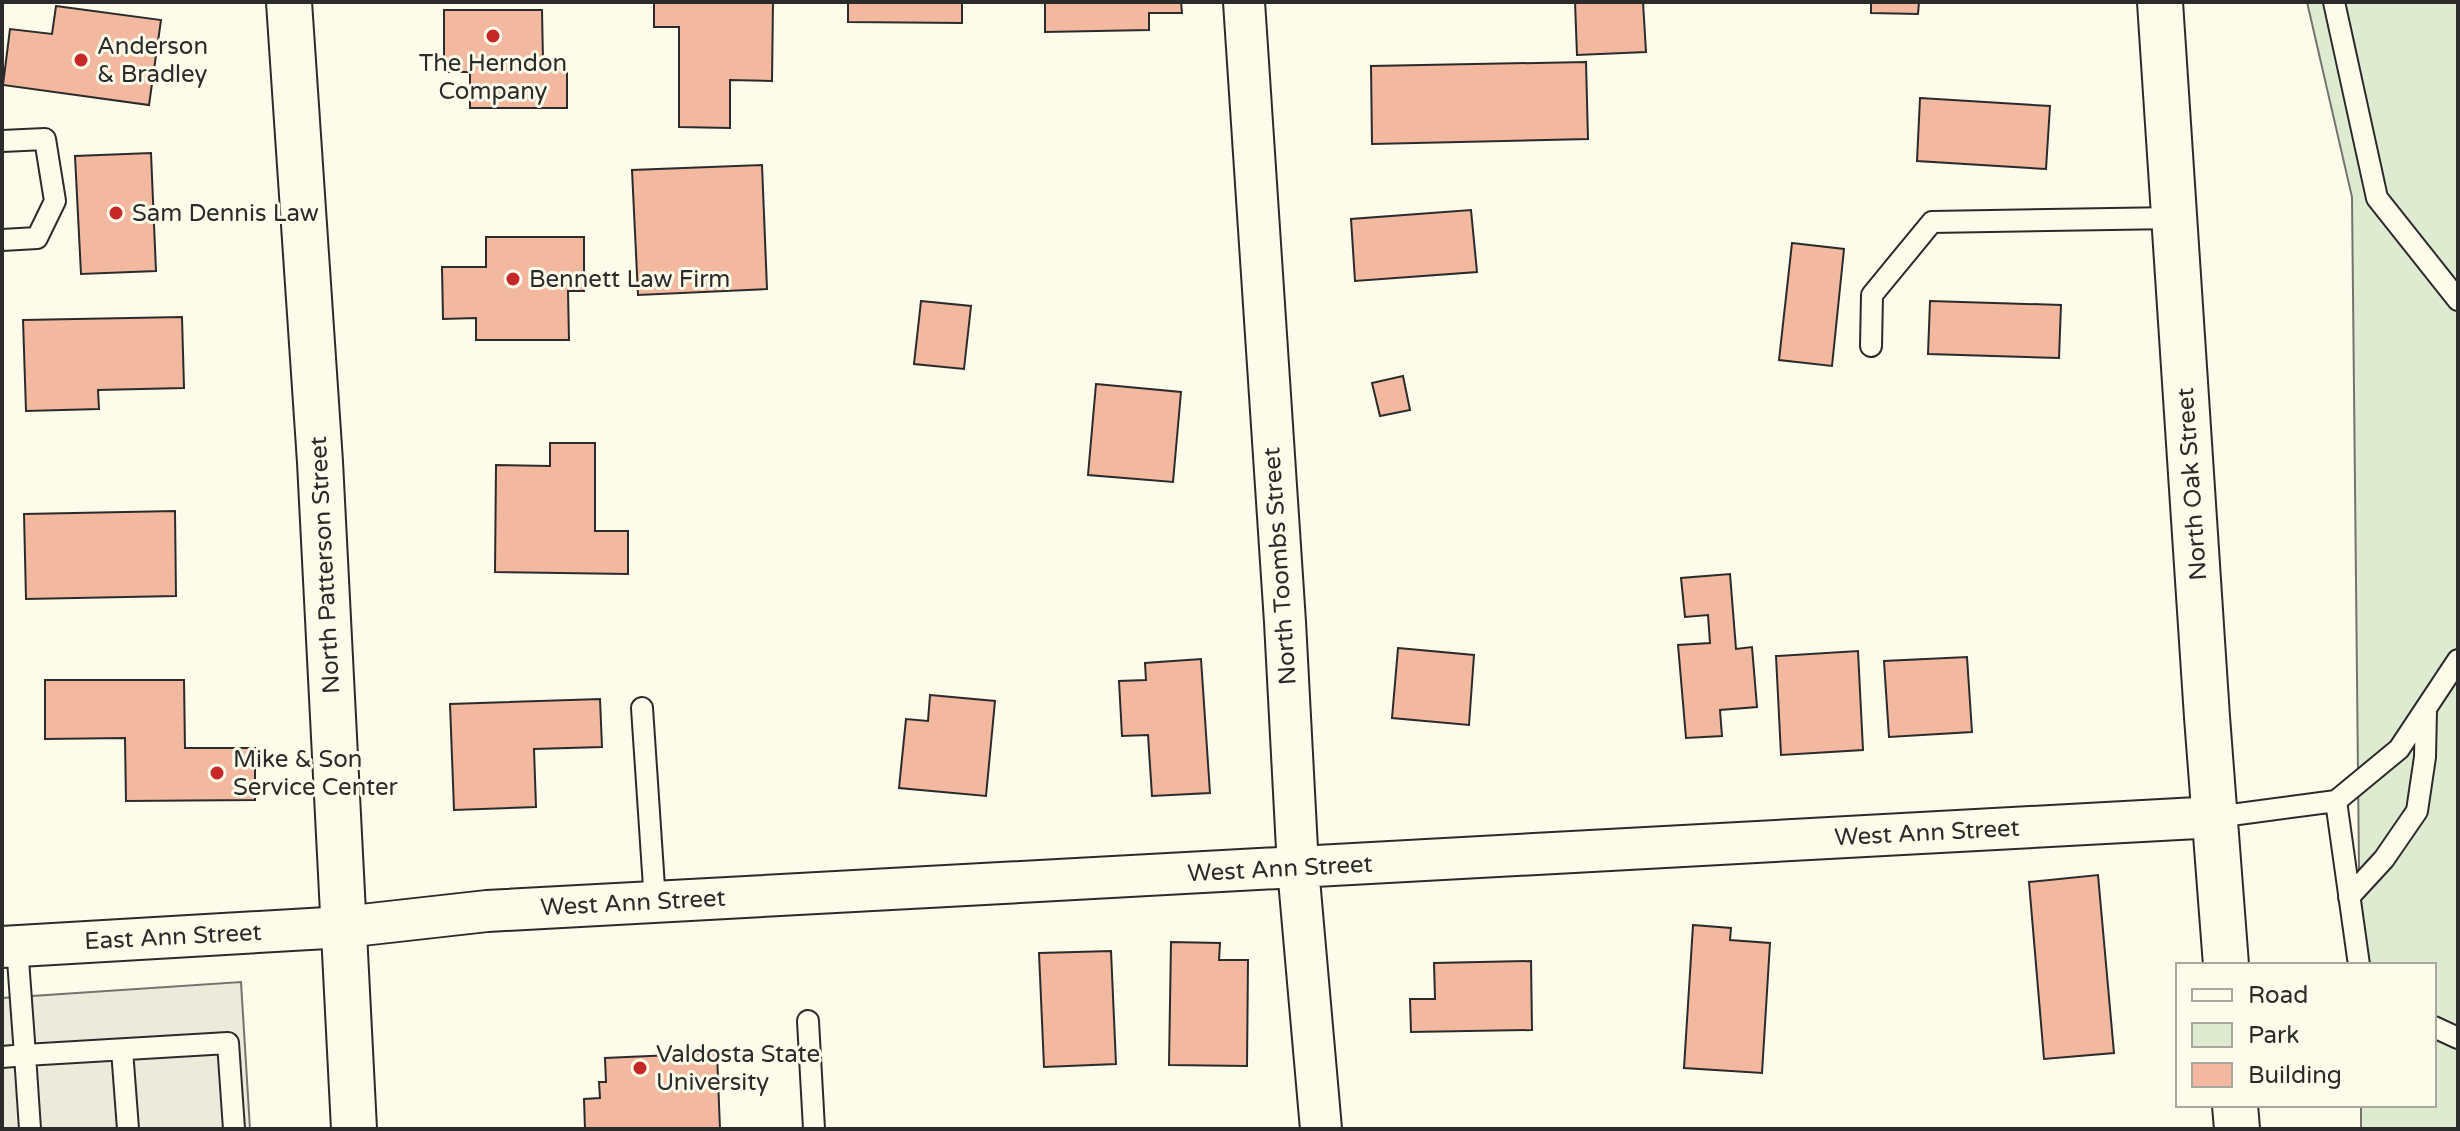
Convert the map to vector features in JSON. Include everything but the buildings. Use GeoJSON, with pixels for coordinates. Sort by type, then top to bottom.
{"type":"FeatureCollection","features":[{"type":"Feature","properties":{"kind":"main road","name":"North Patterson Street"},"geometry":{"type":"LineString","coordinates":[[289,2],[320,462],[354,1129]]}},
{"type":"Feature","properties":{"kind":"main road","name":"North Oak Street"},"geometry":{"type":"LineString","coordinates":[[2160,2],[2226,963]]}},
{"type":"Feature","properties":{"kind":"main road"},"geometry":{"type":"LineString","coordinates":[[2235,1107],[2237,1129]]}},
{"type":"Feature","properties":{"kind":"street","name":"North Toombs Street"},"geometry":{"type":"LineString","coordinates":[[1244,2],[1298,868],[1321,1129]]}},
{"type":"Feature","properties":{"kind":"street","name":"West Ann Street"},"geometry":{"type":"LineString","coordinates":[[344,927],[487,911],[2216,817]]}},
{"type":"Feature","properties":{"kind":"street","name":"East Ann Street"},"geometry":{"type":"LineString","coordinates":[[10,946],[344,927]]}},
{"type":"Feature","properties":{"kind":"lane"},"geometry":{"type":"LineString","coordinates":[[2334,2],[2377,198],[2458,300]]}},
{"type":"Feature","properties":{"kind":"lane"},"geometry":{"type":"LineString","coordinates":[[2,141],[45,139],[55,201],[37,238],[2,240]]}},
{"type":"Feature","properties":{"kind":"lane"},"geometry":{"type":"LineString","coordinates":[[1871,346],[1872,295],[1932,222],[2174,218]]}},
{"type":"Feature","properties":{"kind":"lane"},"geometry":{"type":"LineString","coordinates":[[2216,817],[2336,801],[2399,749],[2458,660]]}},
{"type":"Feature","properties":{"kind":"lane"},"geometry":{"type":"LineString","coordinates":[[642,708],[655,902]]}},
{"type":"Feature","properties":{"kind":"lane"},"geometry":{"type":"LineString","coordinates":[[2349,897],[2384,859],[2417,811],[2425,757],[2426,710]]}},
{"type":"Feature","properties":{"kind":"lane"},"geometry":{"type":"LineString","coordinates":[[2336,801],[2359,963]]}},
{"type":"Feature","properties":{"kind":"lane"},"geometry":{"type":"LineString","coordinates":[[10,946],[25,1055],[30,1129]]}},
{"type":"Feature","properties":{"kind":"lane"},"geometry":{"type":"LineString","coordinates":[[808,1021],[814,1129]]}},
{"type":"Feature","properties":{"kind":"lane"},"geometry":{"type":"LineString","coordinates":[[2436,1028],[2458,1038]]}},
{"type":"Feature","properties":{"kind":"lane"},"geometry":{"type":"LineString","coordinates":[[2,1057],[228,1043],[234,1129]]}},
{"type":"Feature","properties":{"kind":"lane"},"geometry":{"type":"LineString","coordinates":[[122,1050],[128,1129]]}},
{"type":"Feature","properties":{"kind":"green space"},"geometry":{"type":"Polygon","coordinates":[[[2307,2],[2458,2],[2458,1129],[2361,1129],[2361,1107],[2436,1107],[2436,963],[2360,963],[2352,197],[2307,2]]]}},
{"type":"Feature","properties":{"kind":"shaded area"},"geometry":{"type":"Polygon","coordinates":[[[241,982],[250,1129],[2,1129],[2,998],[241,982]]]}},
{"type":"Feature","properties":{"kind":"place","name":"The Herndon Company"},"geometry":{"type":"Point","coordinates":[493,36]}},
{"type":"Feature","properties":{"kind":"place","name":"Anderson & Bradley"},"geometry":{"type":"Point","coordinates":[81,60]}},
{"type":"Feature","properties":{"kind":"place","name":"Sam Dennis Law"},"geometry":{"type":"Point","coordinates":[116,213]}},
{"type":"Feature","properties":{"kind":"place","name":"Bennett Law Firm"},"geometry":{"type":"Point","coordinates":[513,279]}},
{"type":"Feature","properties":{"kind":"place","name":"Mike & Son Service Center"},"geometry":{"type":"Point","coordinates":[217,773]}},
{"type":"Feature","properties":{"kind":"place","name":"Valdosta State University"},"geometry":{"type":"Point","coordinates":[640,1068]}}]}
